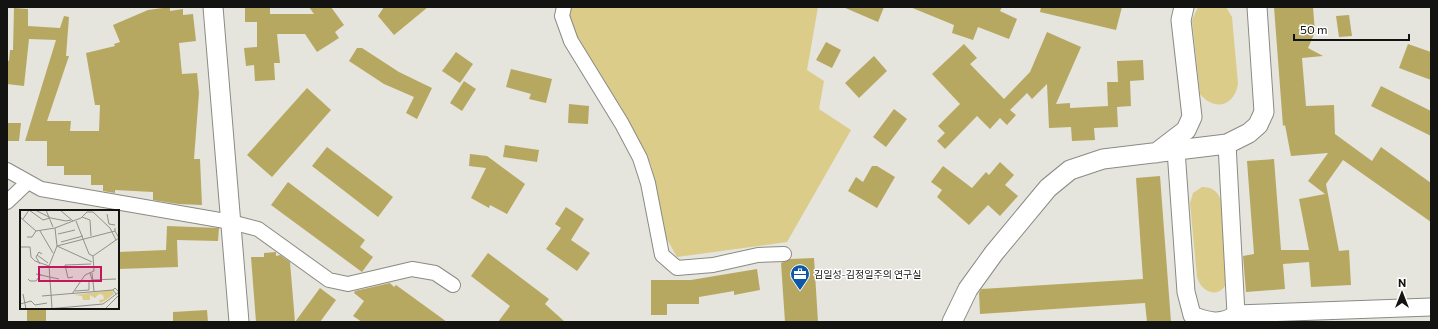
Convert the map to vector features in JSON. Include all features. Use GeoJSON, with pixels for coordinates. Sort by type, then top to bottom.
{"type":"FeatureCollection","features":[{"type":"Feature","properties":{"kind":"main road"},"geometry":{"type":"LineString","coordinates":[[213,7],[239,322]]}},
{"type":"Feature","properties":{"kind":"main road"},"geometry":{"type":"LineString","coordinates":[[1154,154],[1186,130],[1192,118],[1181,20],[1184,7]]}},
{"type":"Feature","properties":{"kind":"main road"},"geometry":{"type":"LineString","coordinates":[[952,322],[968,289],[981,271],[1048,188],[1070,170],[1103,159],[1227,144],[1249,133],[1258,125],[1264,112],[1256,7]]}},
{"type":"Feature","properties":{"kind":"street"},"geometry":{"type":"LineString","coordinates":[[564,7],[562,16],[571,40],[615,112],[640,158],[648,183],[662,255],[677,268],[713,265],[758,255],[784,254]]}},
{"type":"Feature","properties":{"kind":"street"},"geometry":{"type":"LineString","coordinates":[[1227,144],[1236,314]]}},
{"type":"Feature","properties":{"kind":"street"},"geometry":{"type":"LineString","coordinates":[[1176,150],[1186,292],[1192,315],[1209,322],[1228,320],[1236,314],[1431,307]]}},
{"type":"Feature","properties":{"kind":"street"},"geometry":{"type":"LineString","coordinates":[[7,170],[41,189],[231,222],[258,229],[329,280],[348,284],[412,269],[435,273],[453,284]]}},
{"type":"Feature","properties":{"kind":"street"},"geometry":{"type":"LineString","coordinates":[[7,202],[28,182]]}},
{"type":"Feature","properties":{"kind":"shaded area"},"geometry":{"type":"Polygon","coordinates":[[[571,7],[818,7],[807,70],[824,81],[819,109],[851,130],[787,242],[677,257],[664,234],[651,165],[606,84],[579,45],[569,14],[571,7]]]}},
{"type":"Feature","properties":{"kind":"shaded area"},"geometry":{"type":"Polygon","coordinates":[[[1198,7],[1226,7],[1232,17],[1238,84],[1236,92],[1232,98],[1223,104],[1211,103],[1200,94],[1192,20],[1198,7]]]}},
{"type":"Feature","properties":{"kind":"shaded area"},"geometry":{"type":"Polygon","coordinates":[[[1202,187],[1214,190],[1221,201],[1228,274],[1224,287],[1220,291],[1216,292],[1211,292],[1203,287],[1199,283],[1197,277],[1190,203],[1193,193],[1202,187]]]}},
{"type":"Feature","properties":{"kind":"building"},"geometry":{"type":"Polygon","coordinates":[[[170,7],[170,11],[183,9],[183,15],[193,14],[196,41],[179,43],[182,74],[197,73],[199,93],[194,159],[200,159],[202,205],[178,204],[153,200],[153,192],[115,190],[115,193],[103,191],[103,185],[91,185],[91,175],[64,175],[64,166],[47,166],[47,141],[25,141],[56,40],[29,39],[24,86],[7,84],[7,60],[9,61],[10,50],[13,50],[14,8],[28,9],[28,26],[60,28],[64,16],[69,17],[66,56],[69,56],[47,121],[71,121],[70,131],[99,131],[100,105],[95,105],[86,53],[115,46],[114,44],[120,42],[113,25],[148,10],[170,7]]]}},
{"type":"Feature","properties":{"kind":"building"},"geometry":{"type":"Polygon","coordinates":[[[245,7],[270,7],[270,14],[314,14],[309,7],[331,7],[344,25],[335,32],[339,38],[317,52],[305,34],[277,34],[280,63],[274,63],[275,80],[255,81],[254,65],[246,66],[244,48],[257,47],[257,22],[245,22],[245,7]]]}},
{"type":"Feature","properties":{"kind":"building"},"geometry":{"type":"Polygon","coordinates":[[[384,7],[428,7],[394,35],[378,16],[384,7]]]}},
{"type":"Feature","properties":{"kind":"building"},"geometry":{"type":"Polygon","coordinates":[[[843,7],[884,7],[878,22],[843,7]]]}},
{"type":"Feature","properties":{"kind":"building"},"geometry":{"type":"Polygon","coordinates":[[[910,7],[1002,7],[1000,11],[1017,19],[1009,39],[978,27],[973,40],[952,33],[954,25],[910,7]]]}},
{"type":"Feature","properties":{"kind":"building"},"geometry":{"type":"Polygon","coordinates":[[[1041,7],[1122,7],[1116,30],[1040,12],[1041,7]]]}},
{"type":"Feature","properties":{"kind":"building"},"geometry":{"type":"Polygon","coordinates":[[[1274,7],[1313,7],[1315,32],[1308,48],[1323,56],[1302,58],[1306,106],[1334,105],[1335,134],[1372,161],[1381,147],[1431,183],[1431,222],[1343,160],[1326,184],[1339,251],[1349,250],[1351,285],[1311,287],[1309,262],[1283,264],[1285,289],[1246,292],[1243,256],[1254,254],[1247,161],[1274,159],[1281,250],[1309,250],[1299,199],[1325,194],[1308,181],[1328,153],[1291,156],[1285,125],[1283,126],[1274,7]]]}},
{"type":"Feature","properties":{"kind":"building"},"geometry":{"type":"Polygon","coordinates":[[[1349,15],[1352,36],[1339,37],[1336,16],[1349,15]]]}},
{"type":"Feature","properties":{"kind":"building"},"geometry":{"type":"Polygon","coordinates":[[[1047,32],[1081,47],[1056,104],[1070,103],[1070,108],[1108,106],[1107,82],[1118,82],[1117,61],[1143,60],[1144,80],[1130,81],[1131,106],[1117,107],[1118,127],[1094,128],[1095,140],[1072,141],[1071,127],[1049,128],[1047,84],[1032,99],[1027,93],[1010,110],[1016,115],[1007,125],[1000,118],[990,129],[977,116],[945,149],[937,141],[945,133],[938,126],[960,104],[932,74],[964,44],[977,58],[970,64],[1004,99],[1030,72],[1047,32]]]}},
{"type":"Feature","properties":{"kind":"building"},"geometry":{"type":"Polygon","coordinates":[[[826,42],[841,50],[832,68],[816,60],[826,42]]]}},
{"type":"Feature","properties":{"kind":"building"},"geometry":{"type":"Polygon","coordinates":[[[1408,44],[1431,52],[1431,80],[1399,68],[1408,44]]]}},
{"type":"Feature","properties":{"kind":"building"},"geometry":{"type":"Polygon","coordinates":[[[357,48],[362,48],[399,72],[432,88],[417,119],[406,113],[414,97],[384,84],[349,61],[357,48]]]}},
{"type":"Feature","properties":{"kind":"building"},"geometry":{"type":"Polygon","coordinates":[[[456,52],[473,64],[460,83],[442,71],[456,52]]]}},
{"type":"Feature","properties":{"kind":"building"},"geometry":{"type":"Polygon","coordinates":[[[874,56],[887,71],[859,98],[845,83],[874,56]]]}},
{"type":"Feature","properties":{"kind":"building"},"geometry":{"type":"Polygon","coordinates":[[[511,69],[552,79],[546,103],[529,99],[531,94],[506,87],[511,69]]]}},
{"type":"Feature","properties":{"kind":"building"},"geometry":{"type":"Polygon","coordinates":[[[464,81],[476,89],[462,111],[450,103],[464,81]]]}},
{"type":"Feature","properties":{"kind":"building"},"geometry":{"type":"Polygon","coordinates":[[[1381,86],[1431,111],[1431,136],[1371,106],[1381,86]]]}},
{"type":"Feature","properties":{"kind":"building"},"geometry":{"type":"Polygon","coordinates":[[[307,88],[331,110],[272,177],[247,155],[307,88]]]}},
{"type":"Feature","properties":{"kind":"building"},"geometry":{"type":"Polygon","coordinates":[[[569,104],[589,106],[588,124],[568,123],[569,104]]]}},
{"type":"Feature","properties":{"kind":"building"},"geometry":{"type":"Polygon","coordinates":[[[894,109],[907,119],[886,147],[873,137],[894,109]]]}},
{"type":"Feature","properties":{"kind":"building"},"geometry":{"type":"Polygon","coordinates":[[[7,123],[21,123],[19,141],[7,141],[7,123]]]}},
{"type":"Feature","properties":{"kind":"building"},"geometry":{"type":"Polygon","coordinates":[[[505,145],[539,150],[537,162],[503,157],[505,145]]]}},
{"type":"Feature","properties":{"kind":"building"},"geometry":{"type":"Polygon","coordinates":[[[327,147],[393,197],[378,217],[312,166],[327,147]]]}},
{"type":"Feature","properties":{"kind":"building"},"geometry":{"type":"Polygon","coordinates":[[[470,154],[487,156],[525,184],[507,214],[490,205],[489,208],[471,198],[486,168],[469,166],[470,154]]]}},
{"type":"Feature","properties":{"kind":"building"},"geometry":{"type":"Polygon","coordinates":[[[1000,162],[1014,175],[1005,185],[1018,196],[1000,216],[988,205],[969,225],[937,197],[942,190],[931,182],[943,166],[972,188],[986,172],[989,175],[1000,162]]]}},
{"type":"Feature","properties":{"kind":"building"},"geometry":{"type":"Polygon","coordinates":[[[872,166],[877,166],[895,177],[877,208],[848,191],[856,177],[863,182],[872,166]]]}},
{"type":"Feature","properties":{"kind":"building"},"geometry":{"type":"Polygon","coordinates":[[[1160,176],[1171,322],[1147,322],[1145,303],[980,314],[979,293],[981,289],[1143,279],[1136,178],[1160,176]]]}},
{"type":"Feature","properties":{"kind":"building"},"geometry":{"type":"Polygon","coordinates":[[[288,182],[365,240],[360,247],[373,257],[362,272],[271,205],[288,182]]]}},
{"type":"Feature","properties":{"kind":"building"},"geometry":{"type":"Polygon","coordinates":[[[566,207],[584,219],[571,240],[590,253],[577,271],[546,249],[561,228],[555,224],[566,207]]]}},
{"type":"Feature","properties":{"kind":"building"},"geometry":{"type":"Polygon","coordinates":[[[167,226],[219,228],[218,241],[177,240],[178,267],[119,269],[119,252],[166,250],[167,226]]]}},
{"type":"Feature","properties":{"kind":"building"},"geometry":{"type":"Polygon","coordinates":[[[276,252],[276,256],[280,255],[290,262],[295,322],[256,322],[251,257],[264,257],[264,253],[276,252]]]}},
{"type":"Feature","properties":{"kind":"building"},"geometry":{"type":"Polygon","coordinates":[[[488,253],[549,299],[545,304],[565,322],[498,322],[510,306],[471,276],[488,253]]]}},
{"type":"Feature","properties":{"kind":"building","name":"김일성-김정일주의 연구실"},"geometry":{"type":"Polygon","coordinates":[[[814,258],[818,322],[785,322],[781,263],[791,259],[814,258]]]}},
{"type":"Feature","properties":{"kind":"building"},"geometry":{"type":"Polygon","coordinates":[[[757,269],[760,290],[734,295],[734,291],[699,297],[699,304],[667,304],[667,315],[651,315],[651,280],[691,280],[757,269]]]}},
{"type":"Feature","properties":{"kind":"building"},"geometry":{"type":"Polygon","coordinates":[[[390,283],[394,287],[396,285],[447,322],[362,322],[353,316],[364,301],[354,293],[355,291],[390,283]]]}},
{"type":"Feature","properties":{"kind":"building"},"geometry":{"type":"Polygon","coordinates":[[[320,288],[336,300],[320,322],[295,322],[320,288]]]}},
{"type":"Feature","properties":{"kind":"building"},"geometry":{"type":"Polygon","coordinates":[[[27,309],[46,309],[46,322],[27,322],[27,309]]]}},
{"type":"Feature","properties":{"kind":"building"},"geometry":{"type":"Polygon","coordinates":[[[207,310],[208,322],[173,322],[173,312],[207,310]]]}},
{"type":"Feature","properties":{"kind":"place","name":"김일성-김정일주의 연구실"},"geometry":{"type":"Point","coordinates":[800,291]}}]}
